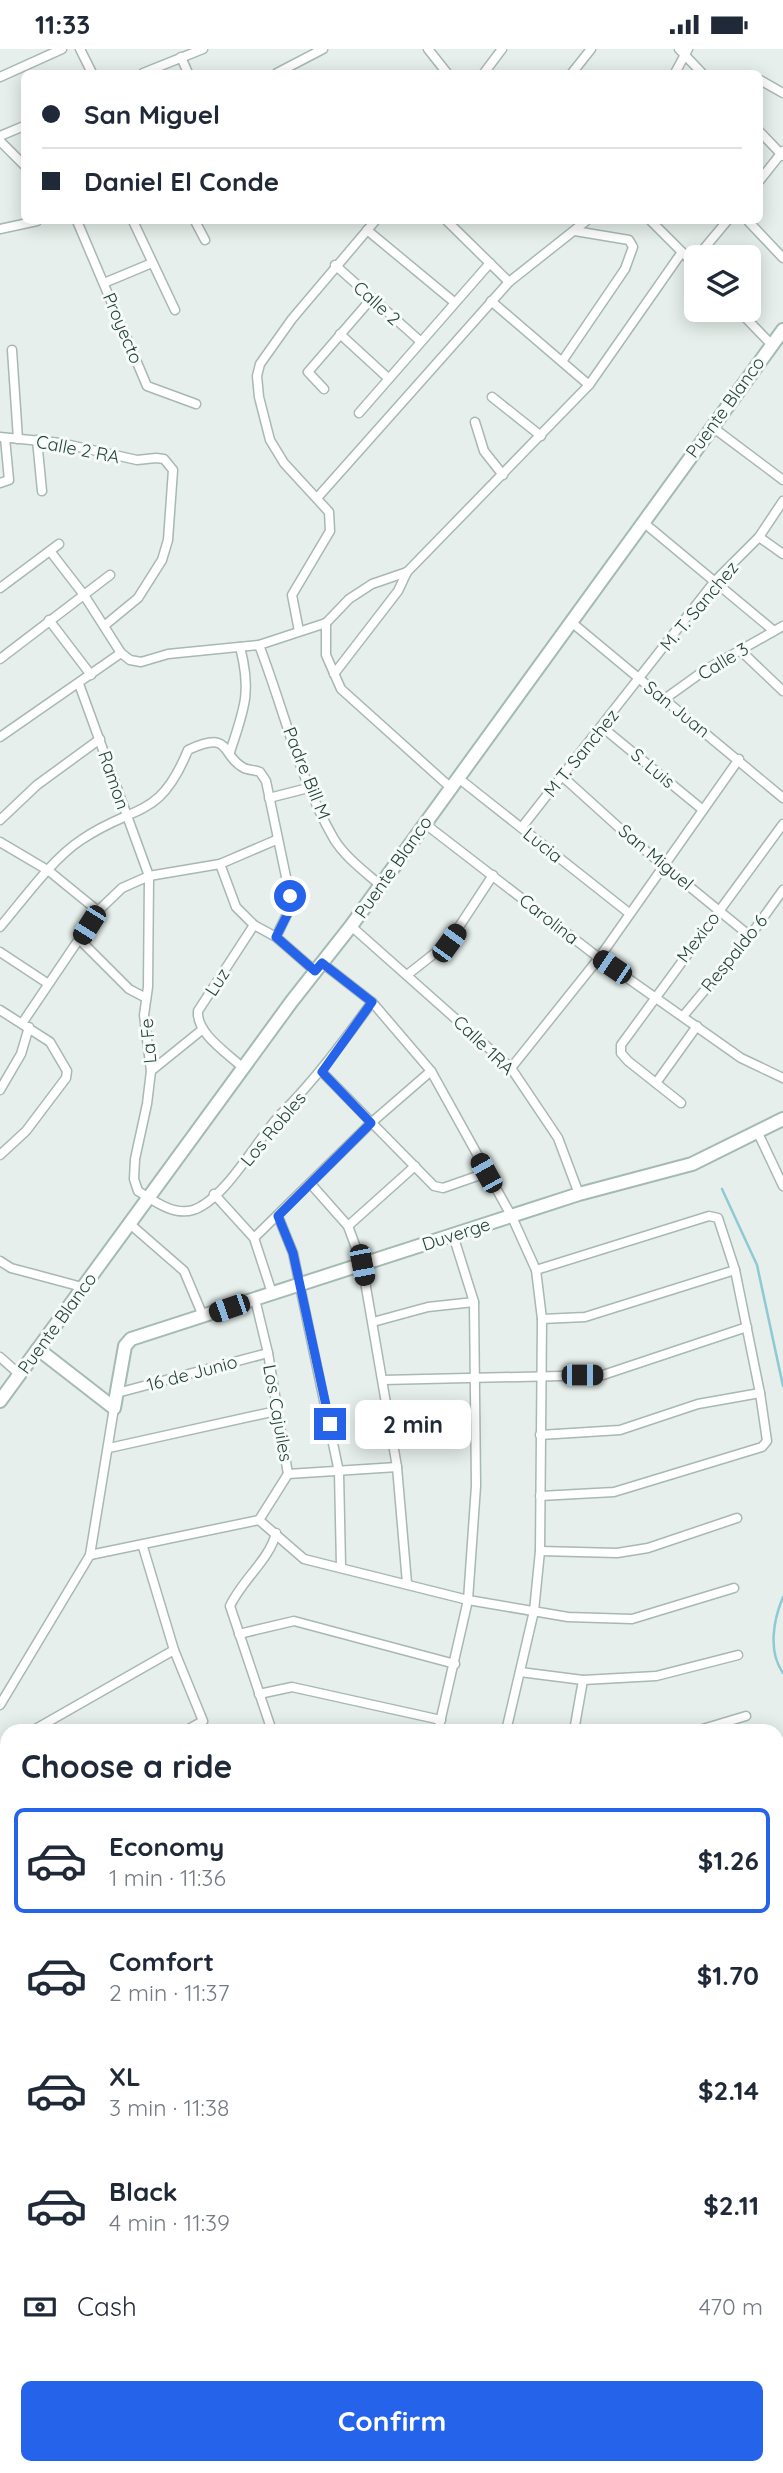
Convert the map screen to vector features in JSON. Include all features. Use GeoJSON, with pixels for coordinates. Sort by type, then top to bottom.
{"type":"FeatureCollection","features":[{"type":"Feature","properties":{"kind":"street"},"geometry":{"type":"LineString","coordinates":[[0,77],[62,49]]}},
{"type":"Feature","properties":{"kind":"street"},"geometry":{"type":"LineString","coordinates":[[80,49],[90,70]]}},
{"type":"Feature","properties":{"kind":"street"},"geometry":{"type":"LineString","coordinates":[[284,70],[323,49]]}},
{"type":"Feature","properties":{"kind":"street"},"geometry":{"type":"LineString","coordinates":[[428,49],[445,70]]}},
{"type":"Feature","properties":{"kind":"street"},"geometry":{"type":"LineString","coordinates":[[486,70],[502,49]]}},
{"type":"Feature","properties":{"kind":"street"},"geometry":{"type":"LineString","coordinates":[[574,70],[591,49]]}},
{"type":"Feature","properties":{"kind":"street"},"geometry":{"type":"LineString","coordinates":[[150,70],[198,50]]}},
{"type":"Feature","properties":{"kind":"street"},"geometry":{"type":"LineString","coordinates":[[676,70],[683,51],[699,70]]}},
{"type":"Feature","properties":{"kind":"street"},"geometry":{"type":"LineString","coordinates":[[181,57],[187,70]]}},
{"type":"Feature","properties":{"kind":"street"},"geometry":{"type":"LineString","coordinates":[[763,81],[783,93]]}},
{"type":"Feature","properties":{"kind":"street"},"geometry":{"type":"LineString","coordinates":[[0,136],[21,127]]}},
{"type":"Feature","properties":{"kind":"street"},"geometry":{"type":"LineString","coordinates":[[763,135],[782,154],[763,176]]}},
{"type":"Feature","properties":{"kind":"street"},"geometry":{"type":"LineString","coordinates":[[0,141],[21,162]]}},
{"type":"Feature","properties":{"kind":"street"},"geometry":{"type":"LineString","coordinates":[[0,229],[23,224]]}},
{"type":"Feature","properties":{"kind":"street","name":"Proyecto"},"geometry":{"type":"LineString","coordinates":[[78,224],[147,386],[196,404]]}},
{"type":"Feature","properties":{"kind":"street"},"geometry":{"type":"LineString","coordinates":[[134,224],[175,310]]}},
{"type":"Feature","properties":{"kind":"street"},"geometry":{"type":"LineString","coordinates":[[197,224],[205,240]]}},
{"type":"Feature","properties":{"kind":"street"},"geometry":{"type":"LineString","coordinates":[[299,631],[292,595],[330,531],[331,519],[317,498],[284,463],[270,440],[258,397],[257,376],[260,363],[335,265],[372,224]]}},
{"type":"Feature","properties":{"kind":"street"},"geometry":{"type":"LineString","coordinates":[[450,224],[509,282]]}},
{"type":"Feature","properties":{"kind":"street"},"geometry":{"type":"LineString","coordinates":[[317,498],[509,282],[583,224]]}},
{"type":"Feature","properties":{"kind":"street"},"geometry":{"type":"LineString","coordinates":[[326,623],[326,655],[334,674],[398,591],[407,572],[589,384],[682,252],[655,224]]}},
{"type":"Feature","properties":{"kind":"street"},"geometry":{"type":"LineString","coordinates":[[708,245],[725,224]]}},
{"type":"Feature","properties":{"kind":"street"},"geometry":{"type":"LineString","coordinates":[[751,224],[783,258]]}},
{"type":"Feature","properties":{"kind":"street"},"geometry":{"type":"LineString","coordinates":[[367,230],[454,302]]}},
{"type":"Feature","properties":{"kind":"street"},"geometry":{"type":"LineString","coordinates":[[563,359],[625,269],[633,247],[629,240],[575,231]]}},
{"type":"Feature","properties":{"kind":"street"},"geometry":{"type":"LineString","coordinates":[[104,283],[152,263]]}},
{"type":"Feature","properties":{"kind":"street"},"geometry":{"type":"LineString","coordinates":[[359,413],[490,263]]}},
{"type":"Feature","properties":{"kind":"street","name":"Calle 2"},"geometry":{"type":"LineString","coordinates":[[335,265],[420,341]]}},
{"type":"Feature","properties":{"kind":"street"},"geometry":{"type":"LineString","coordinates":[[324,389],[307,374],[372,298]]}},
{"type":"Feature","properties":{"kind":"street"},"geometry":{"type":"LineString","coordinates":[[491,301],[563,359],[589,384]]}},
{"type":"Feature","properties":{"kind":"street"},"geometry":{"type":"LineString","coordinates":[[757,322],[779,336]]}},
{"type":"Feature","properties":{"kind":"street"},"geometry":{"type":"LineString","coordinates":[[340,334],[388,378]]}},
{"type":"Feature","properties":{"kind":"street","name":"Puente Blanco"},"geometry":{"type":"LineString","coordinates":[[0,1401],[243,1068],[351,926],[711,426],[779,336]]}},
{"type":"Feature","properties":{"kind":"street"},"geometry":{"type":"LineString","coordinates":[[12,350],[18,439]]}},
{"type":"Feature","properties":{"kind":"street"},"geometry":{"type":"LineString","coordinates":[[492,397],[541,436]]}},
{"type":"Feature","properties":{"kind":"street"},"geometry":{"type":"LineString","coordinates":[[475,422],[484,451],[503,475]]}},
{"type":"Feature","properties":{"kind":"street"},"geometry":{"type":"LineString","coordinates":[[711,426],[783,480]]}},
{"type":"Feature","properties":{"kind":"street"},"geometry":{"type":"LineString","coordinates":[[0,483],[9,480],[2,437]]}},
{"type":"Feature","properties":{"kind":"street","name":"Calle 2 RA"},"geometry":{"type":"LineString","coordinates":[[2,437],[37,440],[131,459],[156,458],[164,460],[173,470],[168,540],[162,560],[138,598],[104,626]]}},
{"type":"Feature","properties":{"kind":"street"},"geometry":{"type":"LineString","coordinates":[[37,440],[41,491]]}},
{"type":"Feature","properties":{"kind":"street","name":"M. T. Sanchez"},"geometry":{"type":"LineString","coordinates":[[640,679],[715,581],[760,537],[783,501]]}},
{"type":"Feature","properties":{"kind":"street"},"geometry":{"type":"LineString","coordinates":[[643,522],[774,631]]}},
{"type":"Feature","properties":{"kind":"street"},"geometry":{"type":"LineString","coordinates":[[760,537],[783,554]]}},
{"type":"Feature","properties":{"kind":"street"},"geometry":{"type":"LineString","coordinates":[[1,585],[59,544]]}},
{"type":"Feature","properties":{"kind":"street"},"geometry":{"type":"LineString","coordinates":[[50,551],[84,595],[121,653],[130,660],[141,662],[168,654],[258,645],[326,623],[349,599],[372,585],[407,572]]}},
{"type":"Feature","properties":{"kind":"street"},"geometry":{"type":"LineString","coordinates":[[0,659],[110,575]]}},
{"type":"Feature","properties":{"kind":"street"},"geometry":{"type":"LineString","coordinates":[[50,620],[91,675]]}},
{"type":"Feature","properties":{"kind":"street","name":"San Juan"},"geometry":{"type":"LineString","coordinates":[[570,621],[666,698],[783,798]]}},
{"type":"Feature","properties":{"kind":"street","name":"Calle 3"},"geometry":{"type":"LineString","coordinates":[[666,698],[705,670],[783,626]]}},
{"type":"Feature","properties":{"kind":"street","name":"Padre Bill M"},"geometry":{"type":"LineString","coordinates":[[258,645],[334,839],[348,857],[380,884]]}},
{"type":"Feature","properties":{"kind":"street"},"geometry":{"type":"LineString","coordinates":[[230,752],[248,692],[248,675],[240,647]]}},
{"type":"Feature","properties":{"kind":"street"},"geometry":{"type":"LineString","coordinates":[[740,651],[783,691]]}},
{"type":"Feature","properties":{"kind":"street"},"geometry":{"type":"LineString","coordinates":[[0,737],[121,653]]}},
{"type":"Feature","properties":{"kind":"street","name":"Lucia"},"geometry":{"type":"LineString","coordinates":[[334,674],[341,689],[364,712],[453,782],[522,827],[629,913]]}},
{"type":"Feature","properties":{"kind":"street","name":"M T. Sanchez"},"geometry":{"type":"LineString","coordinates":[[522,827],[640,679]]}},
{"type":"Feature","properties":{"kind":"street","name":"Ramon"},"geometry":{"type":"LineString","coordinates":[[79,684],[149,876]]}},
{"type":"Feature","properties":{"kind":"street","name":"S. Luis"},"geometry":{"type":"LineString","coordinates":[[602,727],[703,810]]}},
{"type":"Feature","properties":{"kind":"street"},"geometry":{"type":"LineString","coordinates":[[0,820],[37,785],[100,739]]}},
{"type":"Feature","properties":{"kind":"street"},"geometry":{"type":"LineString","coordinates":[[0,927],[79,841],[156,801],[172,785],[188,750],[216,743],[226,746],[244,768],[260,772],[266,781],[290,896],[289,911],[276,937]]}},
{"type":"Feature","properties":{"kind":"street"},"geometry":{"type":"LineString","coordinates":[[511,1068],[599,958],[739,759]]}},
{"type":"Feature","properties":{"kind":"street","name":"San Miguel"},"geometry":{"type":"LineString","coordinates":[[563,776],[750,936]]}},
{"type":"Feature","properties":{"kind":"street"},"geometry":{"type":"LineString","coordinates":[[269,798],[312,787]]}},
{"type":"Feature","properties":{"kind":"street","name":"Carolina"},"geometry":{"type":"LineString","coordinates":[[424,823],[599,958],[684,1015],[741,1058],[783,1078]]}},
{"type":"Feature","properties":{"kind":"street","name":"Mexico"},"geometry":{"type":"LineString","coordinates":[[656,1083],[621,1053],[621,1045],[655,995],[783,824]]}},
{"type":"Feature","properties":{"kind":"street"},"geometry":{"type":"LineString","coordinates":[[0,1090],[21,1054],[26,1024],[47,983],[98,911],[122,888],[149,876],[220,864],[276,839]]}},
{"type":"Feature","properties":{"kind":"street"},"geometry":{"type":"LineString","coordinates":[[0,842],[49,871],[98,911]]}},
{"type":"Feature","properties":{"kind":"street"},"geometry":{"type":"LineString","coordinates":[[220,864],[236,907],[254,925],[372,1002],[431,1071],[512,1217],[536,1270],[542,1319],[540,1551],[534,1611],[508,1724]]}},
{"type":"Feature","properties":{"kind":"street"},"geometry":{"type":"LineString","coordinates":[[407,975],[449,943],[493,875]]}},
{"type":"Feature","properties":{"kind":"street","name":"La Fe"},"geometry":{"type":"LineString","coordinates":[[149,876],[144,1015],[151,1071],[134,1179],[138,1191],[149,1198]]}},
{"type":"Feature","properties":{"kind":"street","name":"Respaldo 6"},"geometry":{"type":"LineString","coordinates":[[684,1015],[750,936],[783,890]]}},
{"type":"Feature","properties":{"kind":"street","name":"Luz"},"geometry":{"type":"LineString","coordinates":[[203,1029],[198,1011],[254,925]]}},
{"type":"Feature","properties":{"kind":"street","name":"Calle 1RA"},"geometry":{"type":"LineString","coordinates":[[351,926],[511,1068],[558,1138],[579,1194]]}},
{"type":"Feature","properties":{"kind":"street"},"geometry":{"type":"LineString","coordinates":[[80,940],[129,989],[146,998]]}},
{"type":"Feature","properties":{"kind":"street"},"geometry":{"type":"LineString","coordinates":[[0,952],[47,983]]}},
{"type":"Feature","properties":{"kind":"street","name":"Los Robles"},"geometry":{"type":"LineString","coordinates":[[149,1198],[182,1211],[195,1209],[214,1193],[236,1173],[280,1116],[322,1072],[372,1002]]}},
{"type":"Feature","properties":{"kind":"street"},"geometry":{"type":"LineString","coordinates":[[0,1010],[26,1024],[50,1042],[66,1065],[66,1077],[26,1131],[0,1155]]}},
{"type":"Feature","properties":{"kind":"street"},"geometry":{"type":"LineString","coordinates":[[681,1103],[656,1083],[697,1026]]}},
{"type":"Feature","properties":{"kind":"street"},"geometry":{"type":"LineString","coordinates":[[151,1071],[203,1029],[243,1068]]}},
{"type":"Feature","properties":{"kind":"street"},"geometry":{"type":"LineString","coordinates":[[254,1238],[371,1123],[431,1071]]}},
{"type":"Feature","properties":{"kind":"street"},"geometry":{"type":"LineString","coordinates":[[322,1072],[438,1188],[486,1173]]}},
{"type":"Feature","properties":{"kind":"street","name":"Duverge"},"geometry":{"type":"LineString","coordinates":[[117,1393],[127,1343],[299,1284],[579,1194],[692,1164],[783,1119]]}},
{"type":"Feature","properties":{"kind":"street"},"geometry":{"type":"LineString","coordinates":[[758,1133],[783,1186]]}},
{"type":"Feature","properties":{"kind":"street"},"geometry":{"type":"LineString","coordinates":[[348,1227],[415,1165]]}},
{"type":"Feature","properties":{"kind":"street"},"geometry":{"type":"LineString","coordinates":[[310,1183],[348,1227],[362,1265],[397,1467],[407,1583]]}},
{"type":"Feature","properties":{"kind":"street"},"geometry":{"type":"LineString","coordinates":[[214,1193],[254,1238],[272,1293]]}},
{"type":"Feature","properties":{"kind":"street"},"geometry":{"type":"LineString","coordinates":[[278,1216],[293,1253],[340,1472],[341,1566]]}},
{"type":"Feature","properties":{"kind":"street"},"geometry":{"type":"LineString","coordinates":[[536,1270],[714,1216],[718,1218],[747,1327],[766,1441],[762,1447],[614,1492],[540,1496]]}},
{"type":"Feature","properties":{"kind":"street"},"geometry":{"type":"LineString","coordinates":[[130,1224],[184,1271],[203,1317]]}},
{"type":"Feature","properties":{"kind":"street"},"geometry":{"type":"LineString","coordinates":[[440,1724],[468,1600],[477,1486],[473,1378],[474,1302],[453,1235]]}},
{"type":"Feature","properties":{"kind":"street"},"geometry":{"type":"LineString","coordinates":[[0,1261],[11,1268],[82,1287]]}},
{"type":"Feature","properties":{"kind":"street"},"geometry":{"type":"LineString","coordinates":[[542,1319],[585,1317],[734,1270]]}},
{"type":"Feature","properties":{"kind":"street","name":"Los Cajuiles"},"geometry":{"type":"LineString","coordinates":[[255,1299],[268,1353],[288,1474],[259,1520]]}},
{"type":"Feature","properties":{"kind":"street"},"geometry":{"type":"LineString","coordinates":[[373,1322],[428,1307],[474,1302]]}},
{"type":"Feature","properties":{"kind":"street"},"geometry":{"type":"LineString","coordinates":[[383,1380],[603,1375],[747,1327]]}},
{"type":"Feature","properties":{"kind":"street"},"geometry":{"type":"LineString","coordinates":[[38,1349],[114,1408]]}},
{"type":"Feature","properties":{"kind":"street","name":"16 de Junio"},"geometry":{"type":"LineString","coordinates":[[117,1393],[268,1353]]}},
{"type":"Feature","properties":{"kind":"street"},"geometry":{"type":"LineString","coordinates":[[0,1357],[19,1374]]}},
{"type":"Feature","properties":{"kind":"street"},"geometry":{"type":"LineString","coordinates":[[0,1705],[90,1555],[117,1393]]}},
{"type":"Feature","properties":{"kind":"street"},"geometry":{"type":"LineString","coordinates":[[540,1435],[620,1430],[698,1404],[760,1393]]}},
{"type":"Feature","properties":{"kind":"street"},"geometry":{"type":"LineString","coordinates":[[109,1448],[276,1411]]}},
{"type":"Feature","properties":{"kind":"street"},"geometry":{"type":"LineString","coordinates":[[288,1474],[397,1467]]}},
{"type":"Feature","properties":{"kind":"street"},"geometry":{"type":"LineString","coordinates":[[540,1551],[617,1553],[648,1548],[737,1518]]}},
{"type":"Feature","properties":{"kind":"street"},"geometry":{"type":"LineString","coordinates":[[90,1555],[143,1547],[259,1520],[304,1559],[341,1566],[468,1600],[568,1617],[632,1619],[734,1588]]}},
{"type":"Feature","properties":{"kind":"street"},"geometry":{"type":"LineString","coordinates":[[269,1724],[230,1606],[242,1584],[274,1543],[276,1533]]}},
{"type":"Feature","properties":{"kind":"street"},"geometry":{"type":"LineString","coordinates":[[143,1547],[174,1650],[204,1724]]}},
{"type":"Feature","properties":{"kind":"street"},"geometry":{"type":"LineString","coordinates":[[239,1635],[293,1622],[455,1664]]}},
{"type":"Feature","properties":{"kind":"street"},"geometry":{"type":"LineString","coordinates":[[44,1724],[174,1650]]}},
{"type":"Feature","properties":{"kind":"street"},"geometry":{"type":"LineString","coordinates":[[520,1672],[583,1680],[656,1676],[738,1655]]}},
{"type":"Feature","properties":{"kind":"street"},"geometry":{"type":"LineString","coordinates":[[575,1724],[583,1680]]}},
{"type":"Feature","properties":{"kind":"street"},"geometry":{"type":"LineString","coordinates":[[258,1694],[292,1687],[441,1720]]}},
{"type":"Feature","properties":{"kind":"street"},"geometry":{"type":"LineString","coordinates":[[719,1724],[746,1716]]}},
{"type":"Feature","properties":{"kind":"street"},"geometry":{"type":"LineString","coordinates":[[198,1724],[203,1721]]}},
{"type":"Feature","properties":{"kind":"waterway"},"geometry":{"type":"LineString","coordinates":[[722,1189],[757,1265],[783,1386]]}},
{"type":"Feature","properties":{"kind":"waterway"},"geometry":{"type":"LineString","coordinates":[[783,1597],[774,1636],[775,1656],[783,1673]]}},
{"type":"Feature","properties":{"kind":"route"},"geometry":{"type":"LineString","coordinates":[[290,896],[289,911],[276,937],[315,971],[322,963],[372,1002],[322,1072],[371,1123],[278,1216],[293,1253],[330,1424]]}}]}
